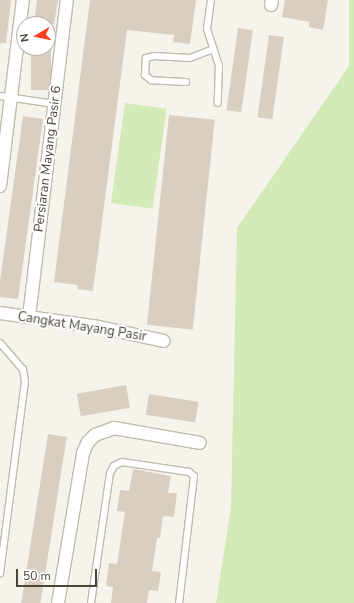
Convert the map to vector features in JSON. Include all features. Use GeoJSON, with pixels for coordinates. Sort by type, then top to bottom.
{"type":"FeatureCollection","features":[{"type":"Feature","properties":{"kind":"street"},"geometry":{"type":"LineString","coordinates":[[0,186],[5,97],[23,0]]}},
{"type":"Feature","properties":{"kind":"street","name":"Persiaran Mayang Pasir 6"},"geometry":{"type":"LineString","coordinates":[[29,317],[67,0]]}},
{"type":"Feature","properties":{"kind":"street","name":"Cangkat Mayang Pasir"},"geometry":{"type":"LineString","coordinates":[[0,313],[99,327],[164,340]]}},
{"type":"Feature","properties":{"kind":"street"},"geometry":{"type":"LineString","coordinates":[[58,603],[83,453],[88,442],[95,435],[114,428],[200,443]]}},
{"type":"Feature","properties":{"kind":"lane"},"geometry":{"type":"LineString","coordinates":[[211,0],[207,29],[219,65],[218,103]]}},
{"type":"Feature","properties":{"kind":"lane"},"geometry":{"type":"LineString","coordinates":[[186,82],[151,80],[145,75],[146,58],[190,58],[213,49]]}},
{"type":"Feature","properties":{"kind":"lane"},"geometry":{"type":"LineString","coordinates":[[5,97],[55,104]]}},
{"type":"Feature","properties":{"kind":"lane"},"geometry":{"type":"LineString","coordinates":[[0,343],[23,369],[25,381],[0,573]]}},
{"type":"Feature","properties":{"kind":"lane"},"geometry":{"type":"LineString","coordinates":[[91,603],[110,473],[114,466],[122,462],[190,472],[194,476],[179,603]]}},
{"type":"Feature","properties":{"kind":"green space"},"geometry":{"type":"Polygon","coordinates":[[[349,0],[354,0],[354,603],[216,603],[231,507],[237,228],[349,66],[349,0]]]}},
{"type":"Feature","properties":{"kind":"green space"},"geometry":{"type":"Polygon","coordinates":[[[125,103],[167,109],[153,209],[111,203],[125,103]]]}},
{"type":"Feature","properties":{"kind":"building"},"geometry":{"type":"Polygon","coordinates":[[[0,0],[11,0],[6,43],[0,43],[0,0]]]}},
{"type":"Feature","properties":{"kind":"building"},"geometry":{"type":"Polygon","coordinates":[[[37,0],[58,0],[55,16],[35,16],[37,0]]]}},
{"type":"Feature","properties":{"kind":"building"},"geometry":{"type":"Polygon","coordinates":[[[90,0],[196,0],[190,44],[173,42],[174,35],[127,30],[93,291],[77,289],[78,285],[54,282],[90,0]]]}},
{"type":"Feature","properties":{"kind":"building"},"geometry":{"type":"Polygon","coordinates":[[[285,0],[328,0],[323,30],[309,27],[309,22],[282,17],[285,0]]]}},
{"type":"Feature","properties":{"kind":"building"},"geometry":{"type":"Polygon","coordinates":[[[238,28],[253,30],[241,112],[226,110],[238,28]]]}},
{"type":"Feature","properties":{"kind":"building"},"geometry":{"type":"Polygon","coordinates":[[[269,35],[284,37],[272,119],[257,117],[269,35]]]}},
{"type":"Feature","properties":{"kind":"building"},"geometry":{"type":"Polygon","coordinates":[[[31,56],[51,56],[51,90],[31,90],[31,56]]]}},
{"type":"Feature","properties":{"kind":"building"},"geometry":{"type":"Polygon","coordinates":[[[169,115],[215,120],[193,330],[147,325],[169,115]]]}},
{"type":"Feature","properties":{"kind":"building"},"geometry":{"type":"Polygon","coordinates":[[[23,116],[43,119],[18,299],[0,297],[0,281],[23,116]]]}},
{"type":"Feature","properties":{"kind":"building"},"geometry":{"type":"Polygon","coordinates":[[[126,385],[130,408],[81,416],[77,394],[126,385]]]}},
{"type":"Feature","properties":{"kind":"building"},"geometry":{"type":"Polygon","coordinates":[[[149,394],[198,402],[195,423],[146,415],[149,394]]]}},
{"type":"Feature","properties":{"kind":"building"},"geometry":{"type":"Polygon","coordinates":[[[48,434],[67,437],[40,603],[21,603],[48,434]]]}},
{"type":"Feature","properties":{"kind":"building"},"geometry":{"type":"Polygon","coordinates":[[[133,469],[171,476],[168,493],[177,493],[174,517],[163,516],[160,538],[157,538],[152,571],[161,572],[158,591],[149,590],[147,603],[111,603],[113,587],[106,586],[109,563],[117,564],[125,512],[117,511],[120,490],[129,491],[133,469]]]}}]}
